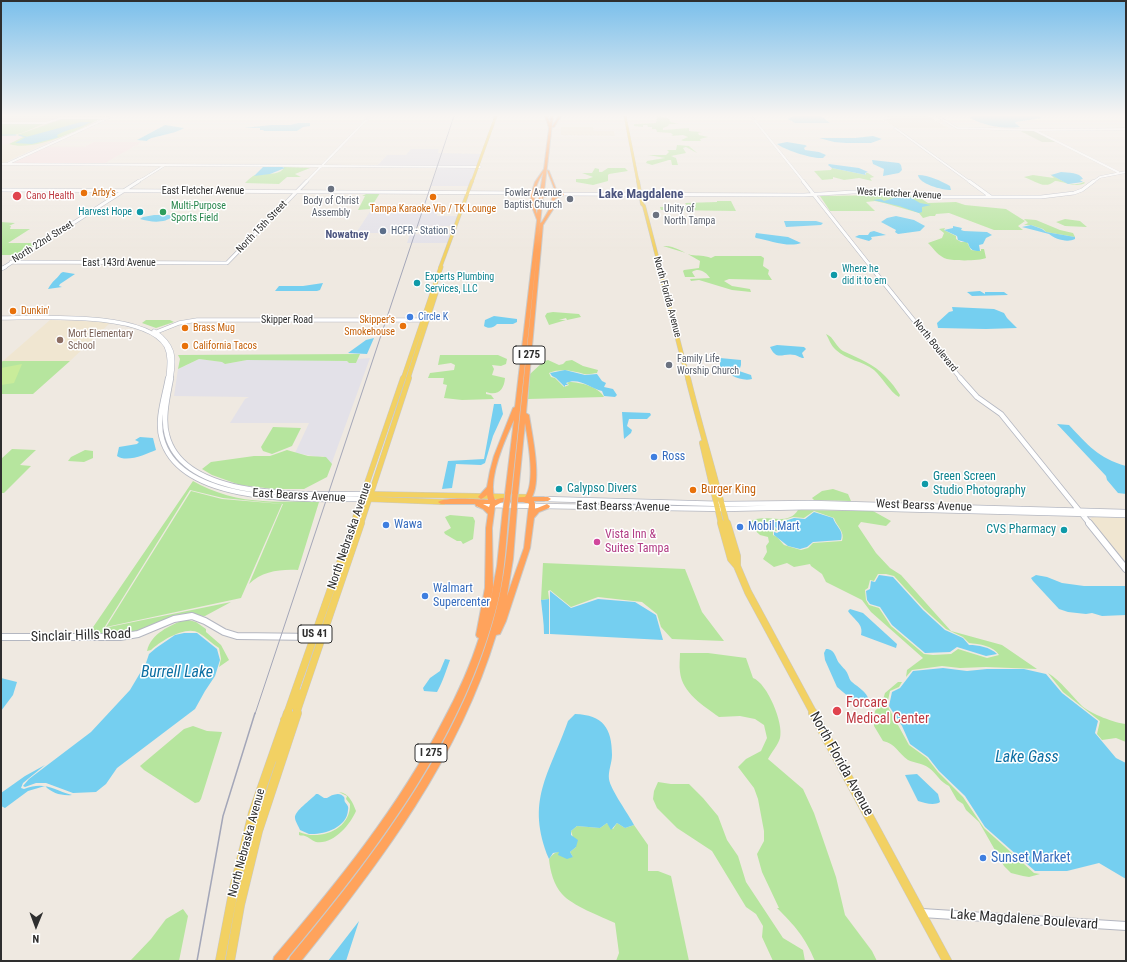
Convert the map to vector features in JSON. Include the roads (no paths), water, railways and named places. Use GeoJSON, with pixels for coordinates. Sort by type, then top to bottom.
{"type":"FeatureCollection","features":[{"type":"Feature","properties":{"kind":"highway","name":"I 275"},"geometry":{"type":"LineString","coordinates":[[294,961],[359,881],[418,795],[462,714],[490,644],[504,592],[510,508],[508,494],[538,221],[547,161]]}},
{"type":"Feature","properties":{"kind":"highway"},"geometry":{"type":"LineString","coordinates":[[538,221],[532,207],[533,193],[535,182],[546,170],[555,192],[552,208],[542,225]]}},
{"type":"Feature","properties":{"kind":"highway"},"geometry":{"type":"LineString","coordinates":[[555,192],[563,194]]}},
{"type":"Feature","properties":{"kind":"highway"},"geometry":{"type":"LineString","coordinates":[[523,193],[533,193]]}},
{"type":"Feature","properties":{"kind":"highway"},"geometry":{"type":"LineString","coordinates":[[523,193],[533,193]]}},
{"type":"Feature","properties":{"kind":"highway","name":"I 275"},"geometry":{"type":"LineString","coordinates":[[278,961],[348,877],[404,798],[446,726],[479,650],[498,580],[510,508],[515,494],[542,225],[543,194]]}},
{"type":"Feature","properties":{"kind":"highway"},"geometry":{"type":"LineString","coordinates":[[479,650],[490,582],[489,528],[493,503],[490,488],[498,452],[519,401]]}},
{"type":"Feature","properties":{"kind":"highway"},"geometry":{"type":"LineString","coordinates":[[490,644],[502,621],[522,563],[532,517],[529,500],[532,490],[533,452],[524,407]]}},
{"type":"Feature","properties":{"kind":"highway"},"geometry":{"type":"LineString","coordinates":[[481,497],[490,488]]}},
{"type":"Feature","properties":{"kind":"highway"},"geometry":{"type":"LineString","coordinates":[[532,490],[546,501]]}},
{"type":"Feature","properties":{"kind":"highway"},"geometry":{"type":"LineString","coordinates":[[441,502],[462,501],[522,503],[529,500],[546,501]]}},
{"type":"Feature","properties":{"kind":"highway"},"geometry":{"type":"LineString","coordinates":[[532,517],[546,501]]}},
{"type":"Feature","properties":{"kind":"highway"},"geometry":{"type":"LineString","coordinates":[[478,504],[485,507],[491,513]]}},
{"type":"Feature","properties":{"kind":"main road","name":"North Nebraska Avenue"},"geometry":{"type":"LineString","coordinates":[[220,961],[234,888],[253,813],[302,673],[342,579],[367,496],[426,321],[459,215],[481,161]]}},
{"type":"Feature","properties":{"kind":"main road","name":"North Florida Avenue"},"geometry":{"type":"LineString","coordinates":[[634,161],[702,435],[713,465],[720,506],[737,556],[737,566],[748,592],[947,961]]}},
{"type":"Feature","properties":{"kind":"main road","name":"North Nebraska Avenue"},"geometry":{"type":"LineString","coordinates":[[451,242],[460,222],[469,193]]}},
{"type":"Feature","properties":{"kind":"main road"},"geometry":{"type":"LineString","coordinates":[[462,208],[463,213]]}},
{"type":"Feature","properties":{"kind":"main road"},"geometry":{"type":"LineString","coordinates":[[459,215],[460,222]]}},
{"type":"Feature","properties":{"kind":"main road","name":"North Nebraska Avenue"},"geometry":{"type":"LineString","coordinates":[[230,961],[250,861],[263,813],[297,711],[343,555],[367,496]]}},
{"type":"Feature","properties":{"kind":"main road","name":"East Bearss Avenue"},"geometry":{"type":"LineString","coordinates":[[367,496],[481,497],[493,503]]}},
{"type":"Feature","properties":{"kind":"main road","name":"East Bearss Avenue"},"geometry":{"type":"LineString","coordinates":[[367,496],[478,504]]}},
{"type":"Feature","properties":{"kind":"main road"},"geometry":{"type":"LineString","coordinates":[[342,579],[340,575],[346,559],[343,555]]}},
{"type":"Feature","properties":{"kind":"main road"},"geometry":{"type":"LineString","coordinates":[[297,711],[295,704],[302,682],[302,673]]}},
{"type":"Feature","properties":{"kind":"main road"},"geometry":{"type":"LineString","coordinates":[[280,760],[279,753],[288,724],[288,721],[286,720]]}},
{"type":"Feature","properties":{"kind":"street","name":"North 15th Street"},"geometry":{"type":"LineString","coordinates":[[227,263],[326,161]]}},
{"type":"Feature","properties":{"kind":"street","name":"North Boulevard"},"geometry":{"type":"LineString","coordinates":[[787,161],[962,380],[977,397],[1001,414],[1126,569]]}},
{"type":"Feature","properties":{"kind":"street"},"geometry":{"type":"LineString","coordinates":[[941,161],[991,197]]}},
{"type":"Feature","properties":{"kind":"street"},"geometry":{"type":"LineString","coordinates":[[1095,161],[1119,173]]}},
{"type":"Feature","properties":{"kind":"street"},"geometry":{"type":"LineString","coordinates":[[3,165],[479,167]]}},
{"type":"Feature","properties":{"kind":"street","name":"North 22nd Street"},"geometry":{"type":"LineString","coordinates":[[86,215],[165,165]]}},
{"type":"Feature","properties":{"kind":"street","name":"West Fletcher Avenue"},"geometry":{"type":"LineString","coordinates":[[641,194],[815,195],[845,192],[887,192],[936,196],[1045,197],[1074,193],[1082,190],[1100,177],[1126,172]]}},
{"type":"Feature","properties":{"kind":"street","name":"East Fletcher Avenue"},"geometry":{"type":"LineString","coordinates":[[1,190],[406,193]]}},
{"type":"Feature","properties":{"kind":"street","name":"East Fletcher Avenue"},"geometry":{"type":"LineString","coordinates":[[296,192],[523,193]]}},
{"type":"Feature","properties":{"kind":"street"},"geometry":{"type":"LineString","coordinates":[[358,193],[373,192]]}},
{"type":"Feature","properties":{"kind":"street"},"geometry":{"type":"LineString","coordinates":[[533,193],[555,192],[563,194],[641,194]]}},
{"type":"Feature","properties":{"kind":"street","name":"North 22nd Street"},"geometry":{"type":"LineString","coordinates":[[1,269],[99,206]]}},
{"type":"Feature","properties":{"kind":"street","name":"East 143rd Avenue"},"geometry":{"type":"LineString","coordinates":[[11,262],[227,263]]}},
{"type":"Feature","properties":{"kind":"street","name":"East Bearss Avenue"},"geometry":{"type":"LineString","coordinates":[[1,317],[111,320],[136,326],[154,333],[164,344],[169,354],[170,361],[161,428],[162,440],[172,458],[194,477],[218,487],[251,495],[367,496]]}},
{"type":"Feature","properties":{"kind":"street","name":"Skipper Road"},"geometry":{"type":"LineString","coordinates":[[154,333],[179,323],[197,320],[426,321]]}},
{"type":"Feature","properties":{"kind":"street","name":"East Bearss Avenue"},"geometry":{"type":"LineString","coordinates":[[546,501],[638,502],[720,506]]}},
{"type":"Feature","properties":{"kind":"street","name":"East Bearss Avenue"},"geometry":{"type":"LineString","coordinates":[[546,501],[613,506],[720,506]]}},
{"type":"Feature","properties":{"kind":"street"},"geometry":{"type":"LineString","coordinates":[[613,506],[617,504],[638,502]]}},
{"type":"Feature","properties":{"kind":"street","name":"East Bearss Avenue"},"geometry":{"type":"LineString","coordinates":[[478,504],[493,503]]}},
{"type":"Feature","properties":{"kind":"street","name":"West Bearss Avenue"},"geometry":{"type":"LineString","coordinates":[[720,506],[1126,512]]}},
{"type":"Feature","properties":{"kind":"street","name":"West Bearss Avenue"},"geometry":{"type":"LineString","coordinates":[[1080,512],[1126,516]]}},
{"type":"Feature","properties":{"kind":"street","name":"Sinclair Hills Road"},"geometry":{"type":"LineString","coordinates":[[1,637],[120,637],[138,634],[174,619],[192,616],[199,618],[224,632],[237,636],[318,637]]}},
{"type":"Feature","properties":{"kind":"street","name":"Lake Magdalene Boulevard"},"geometry":{"type":"LineString","coordinates":[[922,913],[1126,926]]}},
{"type":"Feature","properties":{"kind":"water"},"geometry":{"type":"Polygon","coordinates":[[[872,161],[899,163],[902,170],[899,173],[883,176],[884,169],[873,164],[872,161]]]}},
{"type":"Feature","properties":{"kind":"water"},"geometry":{"type":"Polygon","coordinates":[[[828,165],[859,168],[868,172],[865,173],[866,175],[832,168],[828,165]]]}},
{"type":"Feature","properties":{"kind":"water"},"geometry":{"type":"Polygon","coordinates":[[[263,167],[285,168],[270,174],[254,176],[263,167]]]}},
{"type":"Feature","properties":{"kind":"water"},"geometry":{"type":"Polygon","coordinates":[[[1061,172],[1079,175],[1083,179],[1080,180],[1083,182],[1068,184],[1051,175],[1061,172]]]}},
{"type":"Feature","properties":{"kind":"water"},"geometry":{"type":"Polygon","coordinates":[[[918,175],[939,180],[950,186],[951,190],[937,188],[927,184],[919,178],[918,175]]]}},
{"type":"Feature","properties":{"kind":"water"},"geometry":{"type":"Polygon","coordinates":[[[908,196],[920,203],[931,205],[922,207],[922,212],[919,213],[899,206],[873,200],[881,199],[884,201],[897,197],[908,196]]]}},
{"type":"Feature","properties":{"kind":"water"},"geometry":{"type":"Polygon","coordinates":[[[154,215],[173,216],[170,219],[162,221],[148,221],[140,219],[154,215]]]}},
{"type":"Feature","properties":{"kind":"water"},"geometry":{"type":"Polygon","coordinates":[[[896,216],[914,220],[925,226],[920,231],[898,234],[895,232],[896,230],[881,222],[887,218],[896,216]]]}},
{"type":"Feature","properties":{"kind":"water"},"geometry":{"type":"Polygon","coordinates":[[[784,221],[816,221],[823,223],[821,225],[786,227],[784,221]]]}},
{"type":"Feature","properties":{"kind":"water"},"geometry":{"type":"Polygon","coordinates":[[[1031,225],[1046,232],[1075,237],[1075,239],[1068,241],[1061,240],[1049,234],[1022,227],[1031,225]]]}},
{"type":"Feature","properties":{"kind":"water"},"geometry":{"type":"Polygon","coordinates":[[[953,226],[962,228],[961,230],[964,231],[987,232],[992,235],[986,238],[983,244],[979,245],[980,251],[975,251],[971,249],[968,243],[958,240],[957,236],[944,230],[953,228],[953,226]]]}},
{"type":"Feature","properties":{"kind":"water"},"geometry":{"type":"Polygon","coordinates":[[[874,231],[886,235],[871,237],[872,239],[869,241],[855,237],[859,235],[868,235],[870,232],[874,231]]]}},
{"type":"Feature","properties":{"kind":"water"},"geometry":{"type":"Polygon","coordinates":[[[756,233],[788,237],[801,243],[790,245],[778,243],[756,238],[756,233]]]}},
{"type":"Feature","properties":{"kind":"water"},"geometry":{"type":"Polygon","coordinates":[[[63,272],[75,274],[60,284],[59,286],[62,287],[48,289],[53,282],[63,272]]]}},
{"type":"Feature","properties":{"kind":"water"},"geometry":{"type":"Polygon","coordinates":[[[323,283],[320,290],[317,291],[275,291],[279,286],[303,286],[323,283]]]}},
{"type":"Feature","properties":{"kind":"water"},"geometry":{"type":"Polygon","coordinates":[[[980,291],[985,294],[985,292],[1004,292],[1008,295],[972,296],[967,292],[980,291]]]}},
{"type":"Feature","properties":{"kind":"water"},"geometry":{"type":"Polygon","coordinates":[[[952,307],[994,309],[1004,313],[1017,328],[938,328],[937,323],[949,312],[953,311],[952,307]]]}},
{"type":"Feature","properties":{"kind":"water"},"geometry":{"type":"Polygon","coordinates":[[[494,316],[517,319],[517,322],[513,324],[497,324],[491,328],[484,326],[485,320],[494,316]]]}},
{"type":"Feature","properties":{"kind":"water"},"geometry":{"type":"Polygon","coordinates":[[[374,338],[367,354],[348,353],[366,340],[374,338]]]}},
{"type":"Feature","properties":{"kind":"water"},"geometry":{"type":"Polygon","coordinates":[[[777,345],[804,347],[806,349],[802,353],[804,358],[791,354],[781,356],[775,354],[770,347],[777,345]]]}},
{"type":"Feature","properties":{"kind":"water"},"geometry":{"type":"Polygon","coordinates":[[[720,358],[741,360],[739,371],[751,375],[752,379],[748,380],[739,378],[726,372],[720,366],[720,358]]]}},
{"type":"Feature","properties":{"kind":"water"},"geometry":{"type":"Polygon","coordinates":[[[565,370],[585,375],[597,374],[602,381],[606,383],[604,387],[613,389],[617,395],[615,397],[604,396],[602,391],[575,381],[566,383],[568,385],[565,385],[565,387],[550,373],[565,370]]]}},
{"type":"Feature","properties":{"kind":"water"},"geometry":{"type":"Polygon","coordinates":[[[494,404],[501,404],[503,414],[493,436],[485,463],[481,465],[456,464],[452,488],[442,489],[448,461],[484,459],[494,404]]]}},
{"type":"Feature","properties":{"kind":"water"},"geometry":{"type":"Polygon","coordinates":[[[622,412],[650,413],[651,415],[647,419],[629,419],[627,426],[632,430],[631,433],[624,439],[622,412]]]}},
{"type":"Feature","properties":{"kind":"water"},"geometry":{"type":"Polygon","coordinates":[[[1057,424],[1069,425],[1094,450],[1116,463],[1126,466],[1126,494],[1118,493],[1107,480],[1106,476],[1057,424]]]}},
{"type":"Feature","properties":{"kind":"water"},"geometry":{"type":"Polygon","coordinates":[[[140,437],[153,438],[156,450],[142,456],[126,459],[117,456],[119,447],[137,444],[139,442],[135,440],[140,437]]]}},
{"type":"Feature","properties":{"kind":"water"},"geometry":{"type":"Polygon","coordinates":[[[814,512],[833,518],[841,531],[841,540],[813,542],[807,547],[800,549],[788,546],[774,535],[774,532],[777,533],[780,531],[775,527],[775,522],[782,522],[794,518],[805,519],[814,512]]]}},
{"type":"Feature","properties":{"kind":"water"},"geometry":{"type":"Polygon","coordinates":[[[879,575],[893,577],[923,610],[945,630],[963,638],[969,645],[984,647],[997,654],[986,656],[957,647],[950,652],[925,653],[892,625],[880,607],[870,604],[867,600],[866,591],[870,589],[871,581],[875,582],[879,575]]]}},
{"type":"Feature","properties":{"kind":"water"},"geometry":{"type":"Polygon","coordinates":[[[1036,575],[1047,577],[1062,583],[1084,586],[1126,586],[1126,615],[1102,616],[1092,613],[1086,614],[1068,612],[1059,609],[1033,581],[1031,578],[1036,575]]]}},
{"type":"Feature","properties":{"kind":"water"},"geometry":{"type":"Polygon","coordinates":[[[550,591],[571,608],[598,599],[635,602],[656,615],[663,640],[550,634],[550,591]]]}},
{"type":"Feature","properties":{"kind":"water"},"geometry":{"type":"Polygon","coordinates":[[[549,599],[549,634],[544,634],[541,600],[549,599]]]}},
{"type":"Feature","properties":{"kind":"water"},"geometry":{"type":"Polygon","coordinates":[[[850,609],[863,613],[897,644],[896,648],[861,635],[862,631],[860,625],[848,611],[850,609]]]}},
{"type":"Feature","properties":{"kind":"water","name":"Burrell Lake"},"geometry":{"type":"Polygon","coordinates":[[[197,633],[217,649],[220,660],[215,676],[195,709],[117,768],[106,784],[96,792],[73,793],[46,783],[36,783],[25,787],[23,786],[29,779],[91,732],[130,690],[146,663],[149,654],[175,635],[197,633]]]}},
{"type":"Feature","properties":{"kind":"water"},"geometry":{"type":"Polygon","coordinates":[[[826,649],[834,652],[838,662],[845,669],[851,681],[866,694],[869,700],[866,704],[856,703],[837,687],[825,660],[824,653],[826,649]]]}},
{"type":"Feature","properties":{"kind":"water"},"geometry":{"type":"Polygon","coordinates":[[[445,659],[450,660],[437,692],[424,691],[423,688],[430,678],[440,671],[445,659]]]}},
{"type":"Feature","properties":{"kind":"water","name":"Lake Gass"},"geometry":{"type":"Polygon","coordinates":[[[943,668],[967,671],[987,669],[1024,669],[1046,674],[1062,693],[1098,721],[1095,733],[1116,758],[1126,763],[1126,879],[1099,863],[1067,871],[1035,871],[985,827],[965,796],[939,771],[928,757],[910,744],[902,726],[889,706],[892,692],[900,688],[913,671],[943,668]]]}},
{"type":"Feature","properties":{"kind":"water"},"geometry":{"type":"Polygon","coordinates":[[[1,678],[17,682],[13,695],[1,711],[1,678]]]}},
{"type":"Feature","properties":{"kind":"water"},"geometry":{"type":"Polygon","coordinates":[[[575,714],[593,717],[599,720],[608,730],[612,746],[609,776],[610,783],[634,825],[625,828],[617,823],[611,830],[607,823],[600,828],[577,826],[571,831],[571,835],[578,840],[576,847],[570,852],[573,857],[567,859],[558,855],[559,852],[553,853],[549,859],[542,839],[539,821],[539,804],[547,773],[568,721],[575,714]]]}},
{"type":"Feature","properties":{"kind":"water"},"geometry":{"type":"Polygon","coordinates":[[[45,765],[23,783],[21,788],[24,789],[45,786],[28,791],[5,808],[1,806],[1,793],[25,776],[45,765]]]}},
{"type":"Feature","properties":{"kind":"water"},"geometry":{"type":"Polygon","coordinates":[[[917,774],[938,794],[940,802],[932,804],[918,801],[905,775],[917,774]]]}},
{"type":"Feature","properties":{"kind":"water"},"geometry":{"type":"Polygon","coordinates":[[[45,786],[53,788],[72,795],[57,794],[45,786]]]}},
{"type":"Feature","properties":{"kind":"water"},"geometry":{"type":"Polygon","coordinates":[[[316,794],[324,798],[336,794],[342,795],[348,806],[347,816],[339,826],[327,832],[309,834],[300,830],[295,819],[295,815],[316,794]]]}},
{"type":"Feature","properties":{"kind":"water"},"geometry":{"type":"Polygon","coordinates":[[[359,921],[346,961],[328,961],[359,921]]]}},
{"type":"Feature","properties":{"kind":"railway"},"geometry":{"type":"LineString","coordinates":[[255,714],[439,161]]}},
{"type":"Feature","properties":{"kind":"railway"},"geometry":{"type":"LineString","coordinates":[[197,961],[223,816],[255,713]]}},
{"type":"Feature","properties":{"kind":"place","name":"Body of Christ Assembly"},"geometry":{"type":"Point","coordinates":[331,189]}},
{"type":"Feature","properties":{"kind":"place","name":"Arby's"},"geometry":{"type":"Point","coordinates":[84,193]}},
{"type":"Feature","properties":{"kind":"place","name":"Cano Health"},"geometry":{"type":"Point","coordinates":[17,196]}},
{"type":"Feature","properties":{"kind":"place","name":"Tampa Karaoke Vip / TK Lounge"},"geometry":{"type":"Point","coordinates":[433,197]}},
{"type":"Feature","properties":{"kind":"place","name":"Fowler Avenue Baptist Church"},"geometry":{"type":"Point","coordinates":[570,199]}},
{"type":"Feature","properties":{"kind":"place","name":"Harvest Hope"},"geometry":{"type":"Point","coordinates":[140,212]}},
{"type":"Feature","properties":{"kind":"place","name":"Multi-Purpose Sports Field"},"geometry":{"type":"Point","coordinates":[163,212]}},
{"type":"Feature","properties":{"kind":"place","name":"Unity of North Tampa"},"geometry":{"type":"Point","coordinates":[656,215]}},
{"type":"Feature","properties":{"kind":"place","name":"HCFR - Station 5"},"geometry":{"type":"Point","coordinates":[383,231]}},
{"type":"Feature","properties":{"kind":"place","name":"Where he did it to em"},"geometry":{"type":"Point","coordinates":[834,275]}},
{"type":"Feature","properties":{"kind":"place","name":"Experts Plumbing Services, LLC"},"geometry":{"type":"Point","coordinates":[417,283]}},
{"type":"Feature","properties":{"kind":"place","name":"Dunkin'"},"geometry":{"type":"Point","coordinates":[13,311]}},
{"type":"Feature","properties":{"kind":"place","name":"Circle K"},"geometry":{"type":"Point","coordinates":[410,317]}},
{"type":"Feature","properties":{"kind":"place","name":"Skipper's Smokehouse"},"geometry":{"type":"Point","coordinates":[403,326]}},
{"type":"Feature","properties":{"kind":"place","name":"Brass Mug"},"geometry":{"type":"Point","coordinates":[185,328]}},
{"type":"Feature","properties":{"kind":"place","name":"Mort Elementary School"},"geometry":{"type":"Point","coordinates":[60,340]}},
{"type":"Feature","properties":{"kind":"place","name":"California Tacos"},"geometry":{"type":"Point","coordinates":[185,346]}},
{"type":"Feature","properties":{"kind":"place","name":"Family Life Worship Church"},"geometry":{"type":"Point","coordinates":[669,365]}},
{"type":"Feature","properties":{"kind":"place","name":"Ross"},"geometry":{"type":"Point","coordinates":[654,457]}},
{"type":"Feature","properties":{"kind":"place","name":"Green Screen Studio Photography"},"geometry":{"type":"Point","coordinates":[925,484]}},
{"type":"Feature","properties":{"kind":"place","name":"Calypso Divers"},"geometry":{"type":"Point","coordinates":[559,489]}},
{"type":"Feature","properties":{"kind":"place","name":"Burger King"},"geometry":{"type":"Point","coordinates":[693,490]}},
{"type":"Feature","properties":{"kind":"place","name":"Wawa"},"geometry":{"type":"Point","coordinates":[386,525]}},
{"type":"Feature","properties":{"kind":"place","name":"Mobil Mart"},"geometry":{"type":"Point","coordinates":[740,527]}},
{"type":"Feature","properties":{"kind":"place","name":"CVS Pharmacy"},"geometry":{"type":"Point","coordinates":[1064,530]}},
{"type":"Feature","properties":{"kind":"place","name":"Vista Inn & Suites Tampa"},"geometry":{"type":"Point","coordinates":[597,542]}},
{"type":"Feature","properties":{"kind":"place","name":"Walmart Supercenter"},"geometry":{"type":"Point","coordinates":[425,596]}},
{"type":"Feature","properties":{"kind":"place","name":"Forcare Medical Center"},"geometry":{"type":"Point","coordinates":[837,711]}},
{"type":"Feature","properties":{"kind":"place","name":"Sunset Market"},"geometry":{"type":"Point","coordinates":[983,858]}},
{"type":"Feature","properties":{"kind":"district","name":"Lake Magdalene"},"geometry":{"type":"Point","coordinates":[641,195]}},
{"type":"Feature","properties":{"kind":"district","name":"Nowatney"},"geometry":{"type":"Point","coordinates":[347,235]}}]}
